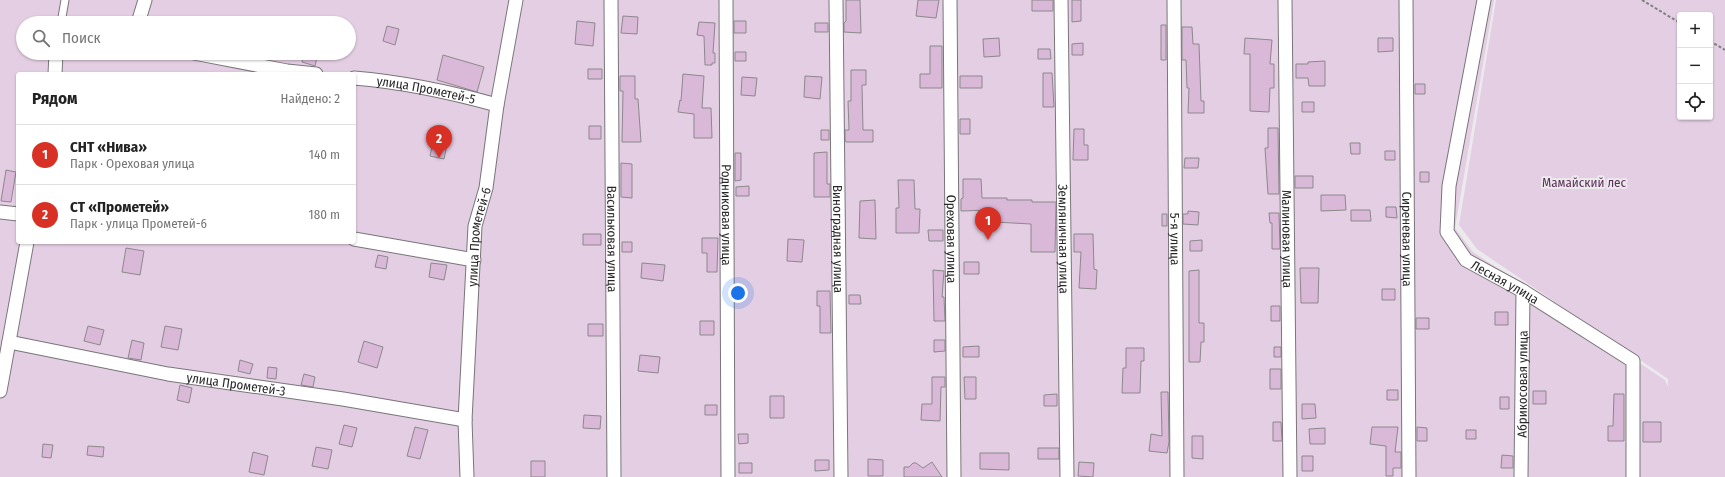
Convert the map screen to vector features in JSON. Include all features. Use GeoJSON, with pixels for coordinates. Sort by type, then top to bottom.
{"type":"FeatureCollection","features":[{"type":"Feature","properties":{"kind":"street"},"geometry":{"type":"LineString","coordinates":[[140,16],[145,0]]}},
{"type":"Feature","properties":{"kind":"street","name":"улица Прометей-6"},"geometry":{"type":"LineString","coordinates":[[467,477],[465,420],[475,226],[486,188],[497,105],[516,0]]}},
{"type":"Feature","properties":{"kind":"street","name":"Васильковая улица"},"geometry":{"type":"LineString","coordinates":[[611,0],[614,477]]}},
{"type":"Feature","properties":{"kind":"street","name":"Родниковая улица"},"geometry":{"type":"LineString","coordinates":[[726,0],[728,477]]}},
{"type":"Feature","properties":{"kind":"street","name":"Виноградная улица"},"geometry":{"type":"LineString","coordinates":[[836,0],[841,477]]}},
{"type":"Feature","properties":{"kind":"street","name":"Ореховая улица"},"geometry":{"type":"LineString","coordinates":[[950,0],[954,477]]}},
{"type":"Feature","properties":{"kind":"street","name":"Земляничная улица"},"geometry":{"type":"LineString","coordinates":[[1061,0],[1067,477]]}},
{"type":"Feature","properties":{"kind":"street","name":"5-я улица"},"geometry":{"type":"LineString","coordinates":[[1174,0],[1177,477]]}},
{"type":"Feature","properties":{"kind":"street","name":"Малиновая улица"},"geometry":{"type":"LineString","coordinates":[[1285,0],[1290,477]]}},
{"type":"Feature","properties":{"kind":"street","name":"Сиреневая улица"},"geometry":{"type":"LineString","coordinates":[[1406,0],[1409,477]]}},
{"type":"Feature","properties":{"kind":"street","name":"Лесная улица"},"geometry":{"type":"LineString","coordinates":[[1484,0],[1449,186],[1447,232],[1466,260],[1523,291],[1633,361],[1633,477]]}},
{"type":"Feature","properties":{"kind":"street"},"geometry":{"type":"LineString","coordinates":[[55,72],[56,60]]}},
{"type":"Feature","properties":{"kind":"street"},"geometry":{"type":"LineString","coordinates":[[230,60],[297,72]]}},
{"type":"Feature","properties":{"kind":"street","name":"улица Прометей-5"},"geometry":{"type":"LineString","coordinates":[[356,78],[387,81],[448,92],[497,105]]}},
{"type":"Feature","properties":{"kind":"street"},"geometry":{"type":"LineString","coordinates":[[0,212],[16,214]]}},
{"type":"Feature","properties":{"kind":"street"},"geometry":{"type":"LineString","coordinates":[[356,239],[474,260]]}},
{"type":"Feature","properties":{"kind":"street"},"geometry":{"type":"LineString","coordinates":[[0,391],[26,244]]}},
{"type":"Feature","properties":{"kind":"street","name":"Абрикосовая улица"},"geometry":{"type":"LineString","coordinates":[[1521,477],[1523,291]]}},
{"type":"Feature","properties":{"kind":"street","name":"улица Прометей-3"},"geometry":{"type":"LineString","coordinates":[[9,342],[168,374],[343,399],[465,420]]}},
{"type":"Feature","properties":{"kind":"lane"},"geometry":{"type":"LineString","coordinates":[[62,16],[65,0]]}},
{"type":"Feature","properties":{"kind":"path"},"geometry":{"type":"LineString","coordinates":[[1642,0],[1677,21]]}},
{"type":"Feature","properties":{"kind":"path"},"geometry":{"type":"LineString","coordinates":[[1713,43],[1725,50]]}},
{"type":"Feature","properties":{"kind":"green space","name":"Мамайский лес"},"geometry":{"type":"Polygon","coordinates":[[[0,0],[1494,0],[1455,228],[1473,252],[1665,380],[1668,387],[1668,379],[1477,249],[1459,225],[1496,0],[1725,0],[1725,477],[0,477],[0,217],[16,220],[16,244],[356,244],[356,72],[16,72],[16,210],[0,208],[0,0]]]}},
{"type":"Feature","properties":{"kind":"building"},"geometry":{"type":"Polygon","coordinates":[[[846,0],[860,0],[861,33],[844,32],[844,23],[846,21],[846,0]]]}},
{"type":"Feature","properties":{"kind":"building"},"geometry":{"type":"Polygon","coordinates":[[[918,0],[939,0],[936,18],[916,16],[918,0]]]}},
{"type":"Feature","properties":{"kind":"building"},"geometry":{"type":"Polygon","coordinates":[[[1032,0],[1053,0],[1053,11],[1032,11],[1032,0]]]}},
{"type":"Feature","properties":{"kind":"building"},"geometry":{"type":"Polygon","coordinates":[[[1072,0],[1081,0],[1081,21],[1072,22],[1072,0]]]}},
{"type":"Feature","properties":{"kind":"building"},"geometry":{"type":"Polygon","coordinates":[[[623,16],[638,17],[637,34],[621,33],[623,16]]]}},
{"type":"Feature","properties":{"kind":"building"},"geometry":{"type":"Polygon","coordinates":[[[577,21],[595,23],[593,46],[575,44],[577,21]]]}},
{"type":"Feature","properties":{"kind":"building"},"geometry":{"type":"Polygon","coordinates":[[[734,21],[746,21],[746,33],[734,33],[734,21]]]}},
{"type":"Feature","properties":{"kind":"building"},"geometry":{"type":"Polygon","coordinates":[[[699,22],[715,23],[713,53],[715,53],[715,63],[712,63],[712,65],[705,65],[704,36],[697,35],[699,22]]]}},
{"type":"Feature","properties":{"kind":"building"},"geometry":{"type":"Polygon","coordinates":[[[815,23],[828,23],[828,32],[815,32],[815,23]]]}},
{"type":"Feature","properties":{"kind":"building"},"geometry":{"type":"Polygon","coordinates":[[[1161,25],[1166,25],[1166,60],[1161,60],[1161,25]]]}},
{"type":"Feature","properties":{"kind":"building"},"geometry":{"type":"Polygon","coordinates":[[[387,26],[399,29],[395,45],[383,41],[387,26]]]}},
{"type":"Feature","properties":{"kind":"building"},"geometry":{"type":"Polygon","coordinates":[[[1182,27],[1192,27],[1193,44],[1199,44],[1201,101],[1204,101],[1204,113],[1188,113],[1189,88],[1187,88],[1186,60],[1182,60],[1182,27]]]}},
{"type":"Feature","properties":{"kind":"building"},"geometry":{"type":"Polygon","coordinates":[[[999,38],[1000,56],[984,57],[983,39],[999,38]]]}},
{"type":"Feature","properties":{"kind":"building"},"geometry":{"type":"Polygon","coordinates":[[[1245,38],[1272,40],[1270,64],[1274,64],[1274,88],[1270,88],[1269,112],[1250,111],[1250,54],[1244,54],[1245,38]]]}},
{"type":"Feature","properties":{"kind":"building"},"geometry":{"type":"Polygon","coordinates":[[[1378,38],[1393,38],[1393,51],[1378,52],[1378,38]]]}},
{"type":"Feature","properties":{"kind":"building"},"geometry":{"type":"Polygon","coordinates":[[[1083,43],[1083,55],[1072,55],[1072,44],[1083,43]]]}},
{"type":"Feature","properties":{"kind":"building"},"geometry":{"type":"Polygon","coordinates":[[[930,46],[942,46],[942,88],[920,88],[920,74],[930,74],[930,46]]]}},
{"type":"Feature","properties":{"kind":"building"},"geometry":{"type":"Polygon","coordinates":[[[1038,49],[1050,49],[1051,59],[1038,59],[1038,49]]]}},
{"type":"Feature","properties":{"kind":"building"},"geometry":{"type":"Polygon","coordinates":[[[735,52],[746,52],[746,61],[735,61],[735,52]]]}},
{"type":"Feature","properties":{"kind":"building"},"geometry":{"type":"Polygon","coordinates":[[[443,55],[484,67],[477,92],[437,80],[443,55]]]}},
{"type":"Feature","properties":{"kind":"building"},"geometry":{"type":"Polygon","coordinates":[[[303,60],[316,60],[315,66],[302,62],[303,60]]]}},
{"type":"Feature","properties":{"kind":"building"},"geometry":{"type":"Polygon","coordinates":[[[1325,61],[1325,86],[1309,86],[1308,78],[1296,78],[1296,64],[1308,64],[1308,62],[1325,61]]]}},
{"type":"Feature","properties":{"kind":"building"},"geometry":{"type":"Polygon","coordinates":[[[588,69],[602,69],[602,79],[588,79],[588,69]]]}},
{"type":"Feature","properties":{"kind":"building"},"geometry":{"type":"Polygon","coordinates":[[[851,70],[866,70],[866,85],[862,85],[863,130],[873,130],[873,142],[846,142],[845,140],[845,130],[849,130],[848,101],[851,101],[851,70]]]}},
{"type":"Feature","properties":{"kind":"building"},"geometry":{"type":"Polygon","coordinates":[[[1043,73],[1052,73],[1054,107],[1043,107],[1043,73]]]}},
{"type":"Feature","properties":{"kind":"building"},"geometry":{"type":"Polygon","coordinates":[[[683,74],[704,76],[702,108],[711,108],[712,138],[694,138],[694,114],[678,112],[680,100],[681,101],[683,74]]]}},
{"type":"Feature","properties":{"kind":"building"},"geometry":{"type":"Polygon","coordinates":[[[620,76],[635,76],[635,99],[638,99],[641,142],[622,142],[623,91],[620,91],[620,76]]]}},
{"type":"Feature","properties":{"kind":"building"},"geometry":{"type":"Polygon","coordinates":[[[805,76],[822,77],[820,99],[804,97],[805,76]]]}},
{"type":"Feature","properties":{"kind":"building"},"geometry":{"type":"Polygon","coordinates":[[[960,76],[982,76],[982,88],[960,88],[960,76]]]}},
{"type":"Feature","properties":{"kind":"building"},"geometry":{"type":"Polygon","coordinates":[[[742,77],[757,78],[755,96],[741,95],[742,77]]]}},
{"type":"Feature","properties":{"kind":"building"},"geometry":{"type":"Polygon","coordinates":[[[1415,84],[1425,84],[1425,94],[1415,94],[1415,84]]]}},
{"type":"Feature","properties":{"kind":"building"},"geometry":{"type":"Polygon","coordinates":[[[1302,102],[1314,102],[1314,112],[1302,112],[1302,102]]]}},
{"type":"Feature","properties":{"kind":"building"},"geometry":{"type":"Polygon","coordinates":[[[960,119],[970,119],[970,134],[960,134],[960,119]]]}},
{"type":"Feature","properties":{"kind":"building"},"geometry":{"type":"Polygon","coordinates":[[[589,126],[601,126],[601,139],[589,139],[589,126]]]}},
{"type":"Feature","properties":{"kind":"building"},"geometry":{"type":"Polygon","coordinates":[[[1268,128],[1278,128],[1279,194],[1268,194],[1265,148],[1268,148],[1268,128]]]}},
{"type":"Feature","properties":{"kind":"building"},"geometry":{"type":"Polygon","coordinates":[[[1074,129],[1084,129],[1084,145],[1088,145],[1088,160],[1073,160],[1074,129]]]}},
{"type":"Feature","properties":{"kind":"building"},"geometry":{"type":"Polygon","coordinates":[[[821,130],[829,130],[829,140],[821,140],[821,130]]]}},
{"type":"Feature","properties":{"kind":"building"},"geometry":{"type":"Polygon","coordinates":[[[434,137],[448,140],[444,159],[430,156],[434,137]]]}},
{"type":"Feature","properties":{"kind":"building"},"geometry":{"type":"Polygon","coordinates":[[[1350,143],[1360,143],[1360,154],[1351,154],[1350,143]]]}},
{"type":"Feature","properties":{"kind":"building"},"geometry":{"type":"Polygon","coordinates":[[[1385,151],[1395,151],[1395,160],[1385,160],[1385,151]]]}},
{"type":"Feature","properties":{"kind":"building"},"geometry":{"type":"Polygon","coordinates":[[[827,152],[827,184],[830,184],[830,197],[814,197],[814,153],[827,152]]]}},
{"type":"Feature","properties":{"kind":"building"},"geometry":{"type":"Polygon","coordinates":[[[735,153],[741,153],[741,180],[735,181],[735,153]]]}},
{"type":"Feature","properties":{"kind":"building"},"geometry":{"type":"Polygon","coordinates":[[[1185,158],[1199,158],[1198,168],[1184,168],[1185,158]]]}},
{"type":"Feature","properties":{"kind":"building"},"geometry":{"type":"Polygon","coordinates":[[[621,163],[632,164],[632,198],[621,197],[621,163]]]}},
{"type":"Feature","properties":{"kind":"building"},"geometry":{"type":"Polygon","coordinates":[[[6,170],[16,172],[11,202],[1,201],[6,170]]]}},
{"type":"Feature","properties":{"kind":"building"},"geometry":{"type":"Polygon","coordinates":[[[1420,172],[1429,172],[1429,182],[1420,182],[1420,172]]]}},
{"type":"Feature","properties":{"kind":"building"},"geometry":{"type":"Polygon","coordinates":[[[1295,176],[1313,176],[1313,188],[1295,188],[1295,176]]]}},
{"type":"Feature","properties":{"kind":"building"},"geometry":{"type":"Polygon","coordinates":[[[963,179],[981,179],[982,198],[1007,198],[1007,200],[1056,202],[1055,252],[1031,252],[1031,224],[994,222],[994,210],[961,211],[963,179]]]}},
{"type":"Feature","properties":{"kind":"building"},"geometry":{"type":"Polygon","coordinates":[[[898,180],[914,180],[915,209],[920,209],[919,233],[896,233],[896,208],[899,208],[898,180]]]}},
{"type":"Feature","properties":{"kind":"building"},"geometry":{"type":"Polygon","coordinates":[[[749,186],[749,196],[736,196],[736,187],[749,186]]]}},
{"type":"Feature","properties":{"kind":"building"},"geometry":{"type":"Polygon","coordinates":[[[1321,195],[1345,195],[1346,210],[1321,211],[1321,195]]]}},
{"type":"Feature","properties":{"kind":"building"},"geometry":{"type":"Polygon","coordinates":[[[875,200],[876,239],[859,238],[860,201],[875,200]]]}},
{"type":"Feature","properties":{"kind":"building"},"geometry":{"type":"Polygon","coordinates":[[[1386,207],[1396,207],[1397,218],[1386,217],[1386,207]]]}},
{"type":"Feature","properties":{"kind":"building"},"geometry":{"type":"Polygon","coordinates":[[[1351,210],[1370,210],[1371,221],[1351,221],[1351,210]]]}},
{"type":"Feature","properties":{"kind":"building"},"geometry":{"type":"Polygon","coordinates":[[[1188,211],[1199,212],[1198,225],[1183,224],[1183,214],[1188,214],[1188,211]]]}},
{"type":"Feature","properties":{"kind":"building"},"geometry":{"type":"Polygon","coordinates":[[[1269,213],[1279,213],[1280,249],[1272,249],[1272,223],[1270,223],[1269,213]]]}},
{"type":"Feature","properties":{"kind":"building"},"geometry":{"type":"Polygon","coordinates":[[[1162,214],[1167,214],[1167,226],[1162,226],[1162,214]]]}},
{"type":"Feature","properties":{"kind":"building"},"geometry":{"type":"Polygon","coordinates":[[[928,230],[943,230],[943,241],[929,241],[928,230]]]}},
{"type":"Feature","properties":{"kind":"building"},"geometry":{"type":"Polygon","coordinates":[[[583,234],[601,234],[601,245],[583,245],[583,234]]]}},
{"type":"Feature","properties":{"kind":"building"},"geometry":{"type":"Polygon","coordinates":[[[1074,234],[1093,234],[1094,269],[1097,270],[1096,289],[1079,288],[1081,252],[1074,252],[1074,234]]]}},
{"type":"Feature","properties":{"kind":"building"},"geometry":{"type":"Polygon","coordinates":[[[702,238],[718,238],[717,272],[707,272],[707,253],[702,253],[702,238]]]}},
{"type":"Feature","properties":{"kind":"building"},"geometry":{"type":"Polygon","coordinates":[[[788,239],[804,240],[802,262],[787,261],[788,239]]]}},
{"type":"Feature","properties":{"kind":"building"},"geometry":{"type":"Polygon","coordinates":[[[1202,240],[1202,251],[1190,251],[1190,241],[1202,240]]]}},
{"type":"Feature","properties":{"kind":"building"},"geometry":{"type":"Polygon","coordinates":[[[622,242],[632,242],[632,252],[622,252],[622,242]]]}},
{"type":"Feature","properties":{"kind":"building"},"geometry":{"type":"Polygon","coordinates":[[[126,248],[144,251],[140,275],[122,272],[126,248]]]}},
{"type":"Feature","properties":{"kind":"building"},"geometry":{"type":"Polygon","coordinates":[[[378,255],[388,257],[386,269],[375,267],[378,255]]]}},
{"type":"Feature","properties":{"kind":"building"},"geometry":{"type":"Polygon","coordinates":[[[964,262],[979,262],[979,274],[964,274],[964,262]]]}},
{"type":"Feature","properties":{"kind":"building"},"geometry":{"type":"Polygon","coordinates":[[[431,263],[447,265],[444,280],[429,277],[431,263]]]}},
{"type":"Feature","properties":{"kind":"building"},"geometry":{"type":"Polygon","coordinates":[[[642,263],[665,265],[663,281],[641,278],[642,263]]]}},
{"type":"Feature","properties":{"kind":"building"},"geometry":{"type":"Polygon","coordinates":[[[1300,268],[1319,268],[1318,303],[1301,303],[1300,268]]]}},
{"type":"Feature","properties":{"kind":"building"},"geometry":{"type":"Polygon","coordinates":[[[933,270],[944,271],[942,297],[944,297],[945,321],[934,321],[933,270]]]}},
{"type":"Feature","properties":{"kind":"building"},"geometry":{"type":"Polygon","coordinates":[[[1199,270],[1199,323],[1204,323],[1204,342],[1201,342],[1200,362],[1189,362],[1189,271],[1199,270]]]}},
{"type":"Feature","properties":{"kind":"building"},"geometry":{"type":"Polygon","coordinates":[[[1382,289],[1395,289],[1395,300],[1382,300],[1382,289]]]}},
{"type":"Feature","properties":{"kind":"building"},"geometry":{"type":"Polygon","coordinates":[[[817,291],[830,291],[831,333],[820,333],[820,306],[817,306],[817,291]]]}},
{"type":"Feature","properties":{"kind":"building"},"geometry":{"type":"Polygon","coordinates":[[[849,295],[860,295],[861,304],[849,304],[849,295]]]}},
{"type":"Feature","properties":{"kind":"building"},"geometry":{"type":"Polygon","coordinates":[[[1271,306],[1280,306],[1280,321],[1271,321],[1271,306]]]}},
{"type":"Feature","properties":{"kind":"building"},"geometry":{"type":"Polygon","coordinates":[[[1495,312],[1508,312],[1508,325],[1495,325],[1495,312]]]}},
{"type":"Feature","properties":{"kind":"building"},"geometry":{"type":"Polygon","coordinates":[[[1416,318],[1429,318],[1429,329],[1416,329],[1416,318]]]}},
{"type":"Feature","properties":{"kind":"building"},"geometry":{"type":"Polygon","coordinates":[[[700,321],[714,321],[714,335],[700,335],[700,321]]]}},
{"type":"Feature","properties":{"kind":"building"},"geometry":{"type":"Polygon","coordinates":[[[588,324],[603,324],[603,336],[588,336],[588,324]]]}},
{"type":"Feature","properties":{"kind":"building"},"geometry":{"type":"Polygon","coordinates":[[[88,326],[104,330],[100,345],[84,341],[88,326]]]}},
{"type":"Feature","properties":{"kind":"building"},"geometry":{"type":"Polygon","coordinates":[[[165,326],[182,329],[178,350],[161,347],[165,326]]]}},
{"type":"Feature","properties":{"kind":"building"},"geometry":{"type":"Polygon","coordinates":[[[132,340],[144,343],[141,360],[128,358],[132,340]]]}},
{"type":"Feature","properties":{"kind":"building"},"geometry":{"type":"Polygon","coordinates":[[[934,340],[945,340],[945,351],[934,352],[934,340]]]}},
{"type":"Feature","properties":{"kind":"building"},"geometry":{"type":"Polygon","coordinates":[[[364,341],[383,347],[377,368],[358,362],[364,341]]]}},
{"type":"Feature","properties":{"kind":"building"},"geometry":{"type":"Polygon","coordinates":[[[979,346],[979,357],[963,357],[963,347],[979,346]]]}},
{"type":"Feature","properties":{"kind":"building"},"geometry":{"type":"Polygon","coordinates":[[[1274,347],[1281,347],[1281,357],[1274,357],[1274,347]]]}},
{"type":"Feature","properties":{"kind":"building"},"geometry":{"type":"Polygon","coordinates":[[[1126,348],[1144,348],[1144,361],[1141,361],[1140,393],[1122,393],[1123,368],[1126,368],[1126,348]]]}},
{"type":"Feature","properties":{"kind":"building"},"geometry":{"type":"Polygon","coordinates":[[[640,355],[660,357],[658,373],[638,371],[640,355]]]}},
{"type":"Feature","properties":{"kind":"building"},"geometry":{"type":"Polygon","coordinates":[[[240,360],[253,364],[250,374],[238,371],[240,360]]]}},
{"type":"Feature","properties":{"kind":"building"},"geometry":{"type":"Polygon","coordinates":[[[268,367],[277,368],[276,379],[267,378],[268,367]]]}},
{"type":"Feature","properties":{"kind":"building"},"geometry":{"type":"Polygon","coordinates":[[[1270,369],[1281,369],[1281,389],[1270,389],[1270,369]]]}},
{"type":"Feature","properties":{"kind":"building"},"geometry":{"type":"Polygon","coordinates":[[[304,374],[315,377],[313,387],[301,385],[304,374]]]}},
{"type":"Feature","properties":{"kind":"building"},"geometry":{"type":"Polygon","coordinates":[[[932,377],[945,377],[945,387],[941,387],[940,421],[921,420],[922,404],[932,404],[932,377]]]}},
{"type":"Feature","properties":{"kind":"building"},"geometry":{"type":"Polygon","coordinates":[[[964,377],[976,377],[976,399],[965,399],[964,377]]]}},
{"type":"Feature","properties":{"kind":"building"},"geometry":{"type":"Polygon","coordinates":[[[180,385],[192,388],[189,403],[177,400],[180,385]]]}},
{"type":"Feature","properties":{"kind":"building"},"geometry":{"type":"Polygon","coordinates":[[[1387,390],[1398,390],[1398,400],[1387,400],[1387,390]]]}},
{"type":"Feature","properties":{"kind":"building"},"geometry":{"type":"Polygon","coordinates":[[[1533,391],[1546,391],[1546,404],[1533,404],[1533,391]]]}},
{"type":"Feature","properties":{"kind":"building"},"geometry":{"type":"Polygon","coordinates":[[[1161,392],[1168,392],[1169,442],[1167,453],[1149,451],[1151,434],[1162,436],[1161,392]]]}},
{"type":"Feature","properties":{"kind":"building"},"geometry":{"type":"Polygon","coordinates":[[[1057,394],[1057,406],[1044,406],[1044,395],[1057,394]]]}},
{"type":"Feature","properties":{"kind":"building"},"geometry":{"type":"Polygon","coordinates":[[[1614,394],[1624,394],[1624,441],[1608,441],[1608,426],[1613,426],[1614,394]]]}},
{"type":"Feature","properties":{"kind":"building"},"geometry":{"type":"Polygon","coordinates":[[[770,396],[784,396],[784,418],[770,418],[770,396]]]}},
{"type":"Feature","properties":{"kind":"building"},"geometry":{"type":"Polygon","coordinates":[[[1500,397],[1509,397],[1509,409],[1500,409],[1500,397]]]}},
{"type":"Feature","properties":{"kind":"building"},"geometry":{"type":"Polygon","coordinates":[[[1302,404],[1315,404],[1316,418],[1302,419],[1302,404]]]}},
{"type":"Feature","properties":{"kind":"building"},"geometry":{"type":"Polygon","coordinates":[[[705,405],[717,405],[717,415],[705,415],[705,405]]]}},
{"type":"Feature","properties":{"kind":"building"},"geometry":{"type":"Polygon","coordinates":[[[584,415],[601,416],[600,429],[583,428],[584,415]]]}},
{"type":"Feature","properties":{"kind":"building"},"geometry":{"type":"Polygon","coordinates":[[[1273,422],[1281,422],[1282,441],[1273,441],[1273,422]]]}},
{"type":"Feature","properties":{"kind":"building"},"geometry":{"type":"Polygon","coordinates":[[[1643,422],[1661,422],[1661,442],[1643,442],[1643,422]]]}},
{"type":"Feature","properties":{"kind":"building"},"geometry":{"type":"Polygon","coordinates":[[[344,425],[357,428],[352,447],[339,444],[344,425]]]}},
{"type":"Feature","properties":{"kind":"building"},"geometry":{"type":"Polygon","coordinates":[[[415,427],[428,430],[420,459],[407,456],[415,427]]]}},
{"type":"Feature","properties":{"kind":"building"},"geometry":{"type":"Polygon","coordinates":[[[1372,427],[1398,427],[1395,452],[1401,452],[1401,468],[1393,468],[1393,476],[1386,476],[1386,446],[1370,444],[1372,427]]]}},
{"type":"Feature","properties":{"kind":"building"},"geometry":{"type":"Polygon","coordinates":[[[1417,427],[1427,428],[1427,441],[1417,441],[1417,427]]]}},
{"type":"Feature","properties":{"kind":"building"},"geometry":{"type":"Polygon","coordinates":[[[1325,428],[1325,444],[1310,444],[1309,429],[1325,428]]]}},
{"type":"Feature","properties":{"kind":"building"},"geometry":{"type":"Polygon","coordinates":[[[1466,430],[1476,430],[1476,439],[1466,439],[1466,430]]]}},
{"type":"Feature","properties":{"kind":"building"},"geometry":{"type":"Polygon","coordinates":[[[738,434],[748,434],[748,443],[739,444],[738,434]]]}},
{"type":"Feature","properties":{"kind":"building"},"geometry":{"type":"Polygon","coordinates":[[[1192,436],[1203,436],[1203,459],[1192,458],[1192,436]]]}},
{"type":"Feature","properties":{"kind":"building"},"geometry":{"type":"Polygon","coordinates":[[[43,444],[53,445],[51,458],[42,457],[43,444]]]}},
{"type":"Feature","properties":{"kind":"building"},"geometry":{"type":"Polygon","coordinates":[[[88,446],[104,447],[103,457],[87,455],[88,446]]]}},
{"type":"Feature","properties":{"kind":"building"},"geometry":{"type":"Polygon","coordinates":[[[316,447],[332,450],[328,469],[312,466],[316,447]]]}},
{"type":"Feature","properties":{"kind":"building"},"geometry":{"type":"Polygon","coordinates":[[[1038,448],[1059,448],[1059,459],[1038,459],[1038,448]]]}},
{"type":"Feature","properties":{"kind":"building"},"geometry":{"type":"Polygon","coordinates":[[[253,452],[268,456],[264,475],[249,472],[253,452]]]}},
{"type":"Feature","properties":{"kind":"building"},"geometry":{"type":"Polygon","coordinates":[[[980,453],[1009,453],[1009,470],[980,469],[980,453]]]}},
{"type":"Feature","properties":{"kind":"building"},"geometry":{"type":"Polygon","coordinates":[[[1502,455],[1513,456],[1513,468],[1501,468],[1502,455]]]}},
{"type":"Feature","properties":{"kind":"building"},"geometry":{"type":"Polygon","coordinates":[[[1302,456],[1313,456],[1313,471],[1302,471],[1302,456]]]}},
{"type":"Feature","properties":{"kind":"building"},"geometry":{"type":"Polygon","coordinates":[[[868,459],[883,460],[883,476],[868,476],[868,459]]]}},
{"type":"Feature","properties":{"kind":"building"},"geometry":{"type":"Polygon","coordinates":[[[815,460],[829,460],[829,470],[815,471],[815,460]]]}},
{"type":"Feature","properties":{"kind":"building"},"geometry":{"type":"Polygon","coordinates":[[[531,461],[545,461],[545,477],[531,477],[531,461]]]}},
{"type":"Feature","properties":{"kind":"building"},"geometry":{"type":"Polygon","coordinates":[[[932,462],[942,477],[904,477],[904,467],[909,467],[913,463],[916,463],[923,468],[932,462]]]}},
{"type":"Feature","properties":{"kind":"building"},"geometry":{"type":"Polygon","coordinates":[[[1079,462],[1094,463],[1093,477],[1078,476],[1079,462]]]}},
{"type":"Feature","properties":{"kind":"building"},"geometry":{"type":"Polygon","coordinates":[[[739,463],[752,463],[752,473],[739,473],[739,463]]]}},
{"type":"Feature","properties":{"kind":"place","name":"СТ «Прометей»"},"geometry":{"type":"Point","coordinates":[439,158]}},
{"type":"Feature","properties":{"kind":"place","name":"СНТ «Нива»"},"geometry":{"type":"Point","coordinates":[988,240]}}]}
